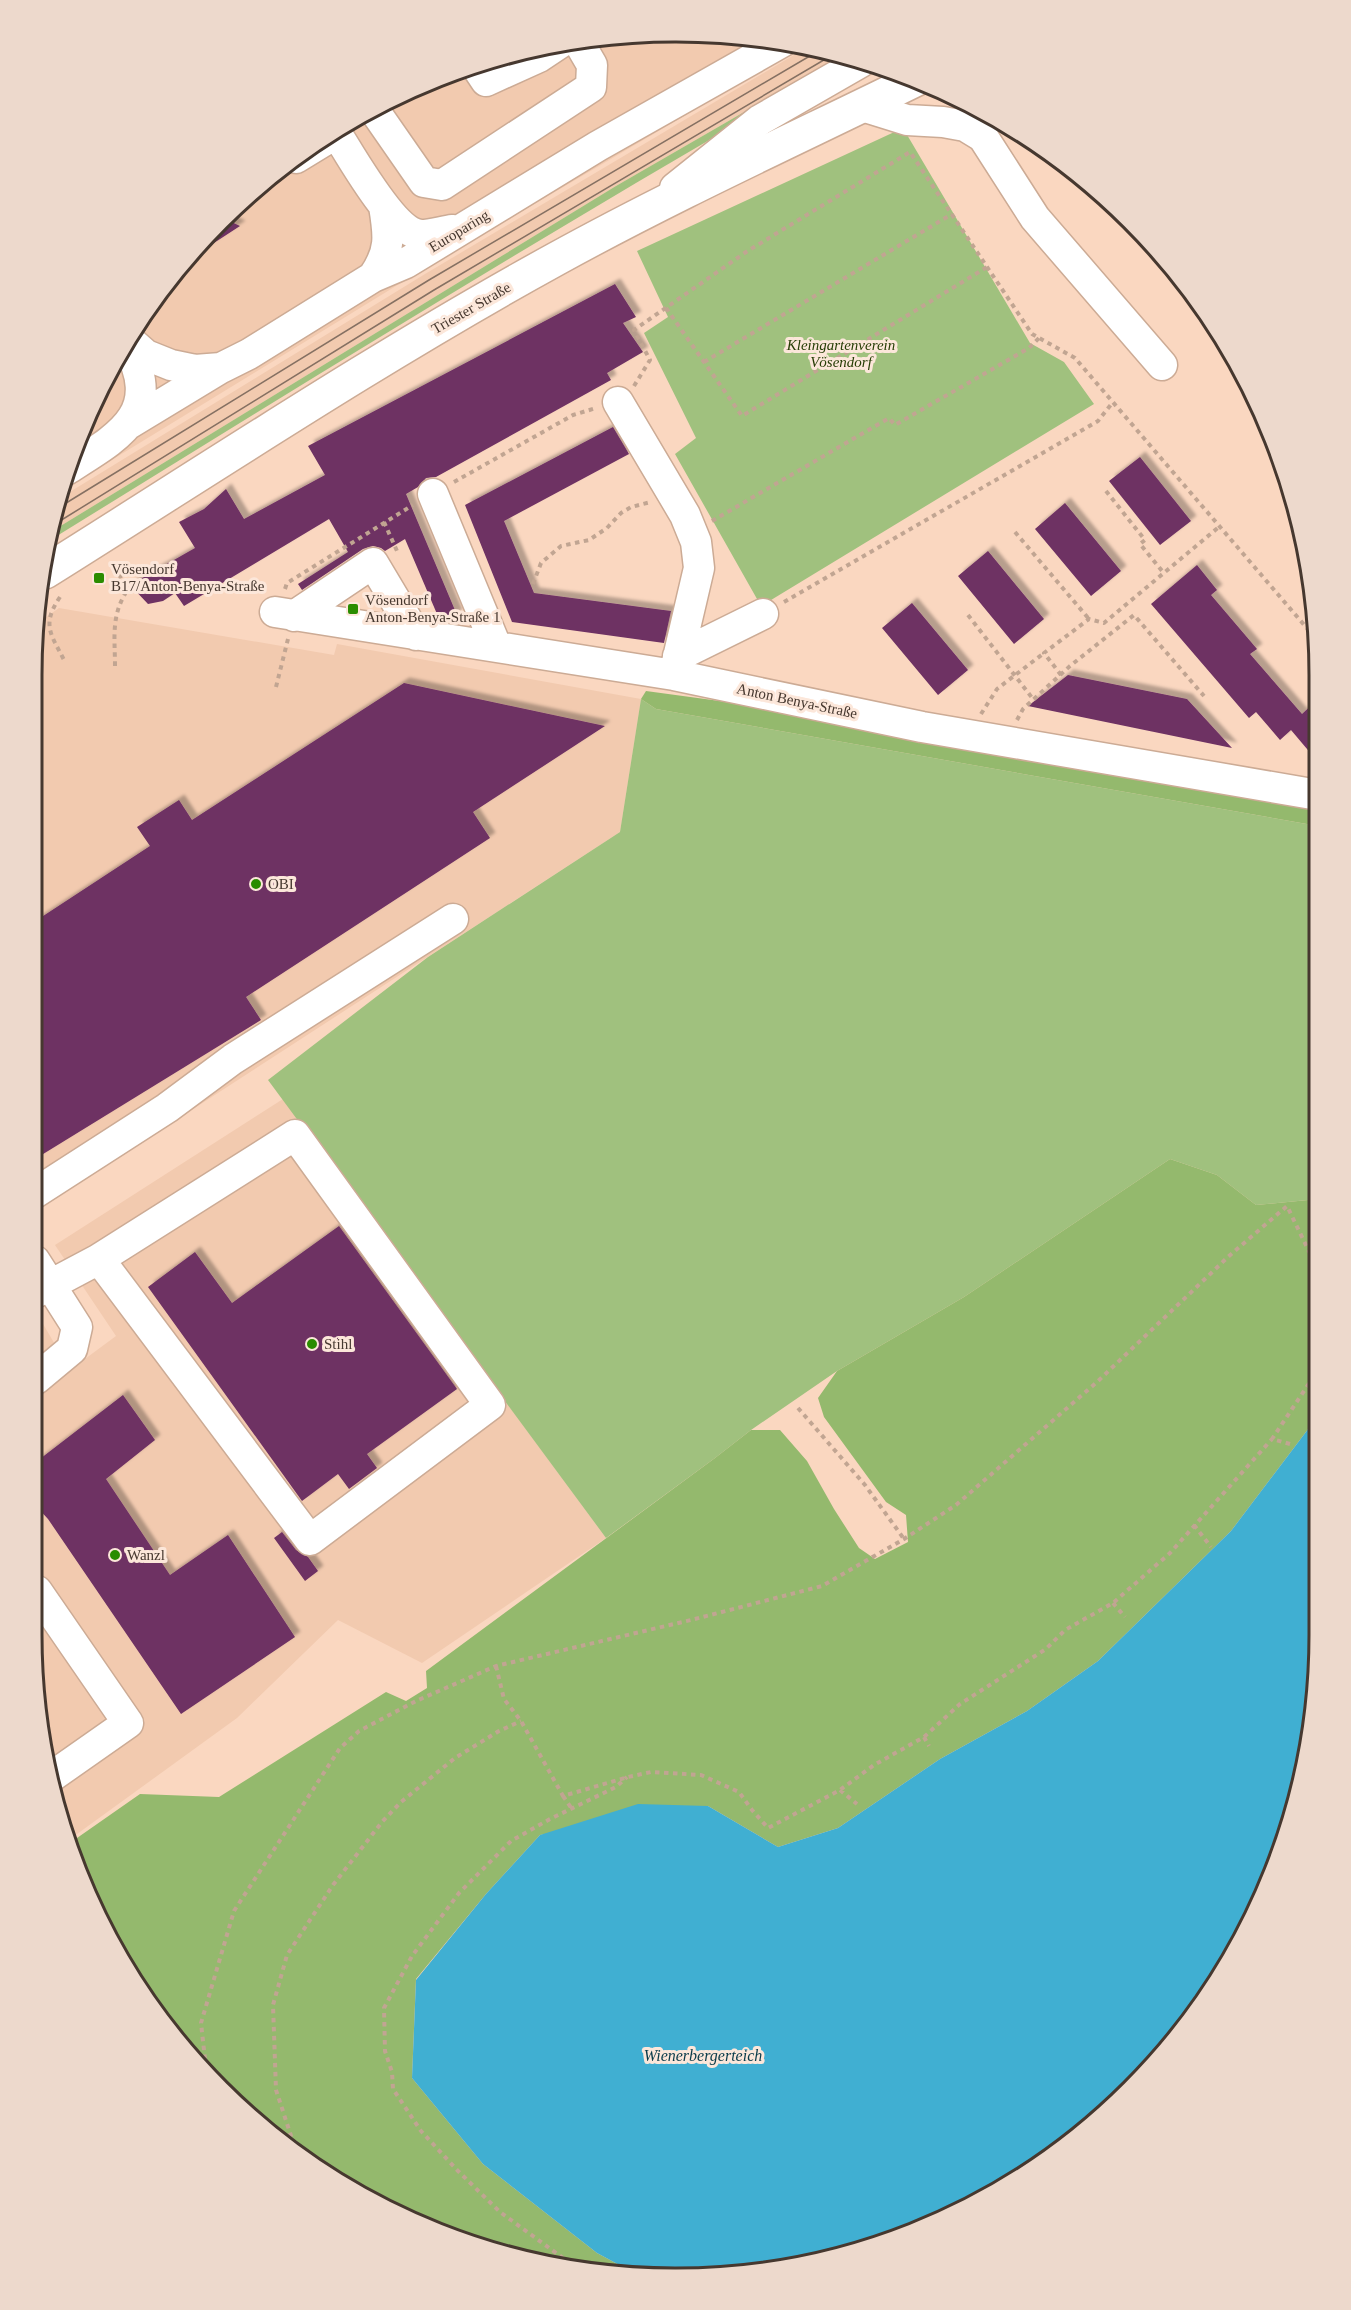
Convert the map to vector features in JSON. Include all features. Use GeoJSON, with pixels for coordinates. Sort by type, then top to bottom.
{"type":"FeatureCollection","features":[{"type":"Feature","properties":{"kind":"main road","name":"Triester Straße"},"geometry":{"type":"LineString","coordinates":[[52,585],[429,331],[648,209],[904,85]]}},
{"type":"Feature","properties":{"kind":"street"},"geometry":{"type":"LineString","coordinates":[[378,116],[424,182],[442,185],[591,87],[592,65],[583,49]]}},
{"type":"Feature","properties":{"kind":"street","name":"Europaring"},"geometry":{"type":"LineString","coordinates":[[135,346],[146,356],[171,365],[195,370],[221,368],[249,354],[373,277],[406,263],[598,146],[770,49]]}},
{"type":"Feature","properties":{"kind":"street"},"geometry":{"type":"LineString","coordinates":[[481,73],[486,81],[536,58]]}},
{"type":"Feature","properties":{"kind":"street"},"geometry":{"type":"LineString","coordinates":[[648,209],[760,120],[851,68]]}},
{"type":"Feature","properties":{"kind":"street"},"geometry":{"type":"LineString","coordinates":[[862,106],[907,120],[943,122],[962,113],[983,137],[1035,218],[1162,365]]}},
{"type":"Feature","properties":{"kind":"street"},"geometry":{"type":"LineString","coordinates":[[340,139],[384,206],[404,227],[419,235],[462,229]]}},
{"type":"Feature","properties":{"kind":"street"},"geometry":{"type":"LineString","coordinates":[[373,277],[387,250],[389,236],[384,206]]}},
{"type":"Feature","properties":{"kind":"street"},"geometry":{"type":"LineString","coordinates":[[80,461],[113,440],[127,425],[137,409],[141,393],[139,374],[130,354]]}},
{"type":"Feature","properties":{"kind":"street"},"geometry":{"type":"LineString","coordinates":[[127,425],[221,368]]}},
{"type":"Feature","properties":{"kind":"street"},"geometry":{"type":"LineString","coordinates":[[618,402],[685,515],[696,542],[699,568],[676,665]]}},
{"type":"Feature","properties":{"kind":"street"},"geometry":{"type":"LineString","coordinates":[[433,494],[496,646]]}},
{"type":"Feature","properties":{"kind":"street"},"geometry":{"type":"LineString","coordinates":[[285,614],[373,563],[416,635]]}},
{"type":"Feature","properties":{"kind":"street","name":"Anton Benya-Straße"},"geometry":{"type":"LineString","coordinates":[[285,614],[496,646],[676,665],[972,736],[1309,793]]}},
{"type":"Feature","properties":{"kind":"street"},"geometry":{"type":"LineString","coordinates":[[676,665],[763,614]]}},
{"type":"Feature","properties":{"kind":"street"},"geometry":{"type":"LineString","coordinates":[[42,1188],[167,1108],[233,1059],[453,919]]}},
{"type":"Feature","properties":{"kind":"street"},"geometry":{"type":"LineString","coordinates":[[42,1278],[99,1259],[296,1135],[490,1405],[310,1540],[99,1259]]}},
{"type":"Feature","properties":{"kind":"street"},"geometry":{"type":"LineString","coordinates":[[42,1282],[77,1327],[72,1349],[42,1374]]}},
{"type":"Feature","properties":{"kind":"street"},"geometry":{"type":"LineString","coordinates":[[42,1610],[47,1629],[128,1723],[58,1772]]}},
{"type":"Feature","properties":{"kind":"path"},"geometry":{"type":"LineString","coordinates":[[618,402],[632,389],[650,360],[634,330],[746,252],[910,152],[1032,334],[1076,358],[1307,629]]}},
{"type":"Feature","properties":{"kind":"path"},"geometry":{"type":"LineString","coordinates":[[704,362],[952,214]]}},
{"type":"Feature","properties":{"kind":"path"},"geometry":{"type":"LineString","coordinates":[[666,308],[742,416],[987,267]]}},
{"type":"Feature","properties":{"kind":"path"},"geometry":{"type":"LineString","coordinates":[[693,534],[889,418],[895,425],[1029,348],[1039,338]]}},
{"type":"Feature","properties":{"kind":"path"},"geometry":{"type":"LineString","coordinates":[[763,614],[1098,421],[1113,402]]}},
{"type":"Feature","properties":{"kind":"path"},"geometry":{"type":"LineString","coordinates":[[1106,491],[1145,540],[1140,544],[1163,572]]}},
{"type":"Feature","properties":{"kind":"path"},"geometry":{"type":"LineString","coordinates":[[533,584],[541,563],[561,546],[589,540],[608,528],[621,513],[631,507],[675,499]]}},
{"type":"Feature","properties":{"kind":"path"},"geometry":{"type":"LineString","coordinates":[[1015,532],[1089,619],[1104,623],[1220,526]]}},
{"type":"Feature","properties":{"kind":"path"},"geometry":{"type":"LineString","coordinates":[[114,666],[116,627],[114,620],[125,594],[116,561]]}},
{"type":"Feature","properties":{"kind":"path"},"geometry":{"type":"LineString","coordinates":[[52,585],[53,607],[48,629],[64,660]]}},
{"type":"Feature","properties":{"kind":"path"},"geometry":{"type":"LineString","coordinates":[[276,687],[285,614]]}},
{"type":"Feature","properties":{"kind":"path"},"geometry":{"type":"LineString","coordinates":[[968,615],[1033,699]]}},
{"type":"Feature","properties":{"kind":"path"},"geometry":{"type":"LineString","coordinates":[[1007,742],[1023,709],[1033,699],[1134,615],[1204,696]]}},
{"type":"Feature","properties":{"kind":"path"},"geometry":{"type":"LineString","coordinates":[[972,736],[983,708],[997,689],[1089,619]]}},
{"type":"Feature","properties":{"kind":"path"},"geometry":{"type":"LineString","coordinates":[[1044,653],[1061,675]]}},
{"type":"Feature","properties":{"kind":"path"},"geometry":{"type":"LineString","coordinates":[[205,2058],[201,2023],[234,1911],[340,1748],[359,1731],[407,1706],[496,1666],[822,1586],[904,1539],[956,1505],[1097,1382],[1229,1256],[1287,1206],[1309,1251]]}},
{"type":"Feature","properties":{"kind":"path"},"geometry":{"type":"LineString","coordinates":[[563,1796],[651,1772],[701,1775],[740,1792],[768,1828],[840,1790],[874,1765],[924,1737],[960,1704],[1046,1649],[1065,1630],[1113,1603],[1170,1553],[1272,1438],[1309,1383]]}},
{"type":"Feature","properties":{"kind":"path"},"geometry":{"type":"LineString","coordinates":[[798,1408],[865,1485],[904,1539]]}},
{"type":"Feature","properties":{"kind":"path"},"geometry":{"type":"LineString","coordinates":[[1272,1438],[1290,1444]]}},
{"type":"Feature","properties":{"kind":"path"},"geometry":{"type":"LineString","coordinates":[[1194,1525],[1211,1547]]}},
{"type":"Feature","properties":{"kind":"path"},"geometry":{"type":"LineString","coordinates":[[1113,1603],[1125,1617]]}},
{"type":"Feature","properties":{"kind":"path"},"geometry":{"type":"LineString","coordinates":[[496,1666],[504,1699],[521,1721],[563,1796],[573,1809]]}},
{"type":"Feature","properties":{"kind":"path"},"geometry":{"type":"LineString","coordinates":[[292,2138],[276,2090],[273,2005],[286,1956],[333,1885],[382,1822],[402,1802],[455,1758],[499,1731],[521,1721]]}},
{"type":"Feature","properties":{"kind":"path"},"geometry":{"type":"LineString","coordinates":[[924,1737],[929,1746]]}},
{"type":"Feature","properties":{"kind":"path"},"geometry":{"type":"LineString","coordinates":[[563,2258],[500,2212],[421,2131],[393,2089],[392,2072],[385,2051],[384,2008],[412,1956],[459,1893],[511,1841],[616,1787],[627,1777]]}},
{"type":"Feature","properties":{"kind":"path"},"geometry":{"type":"LineString","coordinates":[[840,1790],[857,1804]]}},
{"type":"Feature","properties":{"kind":"shaded area"},"geometry":{"type":"Polygon","coordinates":[[[676,42],[717,43],[792,53],[427,267],[72,484],[90,433],[107,395],[149,324],[173,290],[199,258],[258,199],[290,173],[359,127],[433,90],[472,76],[552,54],[634,43],[676,42]]]}},
{"type":"Feature","properties":{"kind":"shaded area"},"geometry":{"type":"Polygon","coordinates":[[[796,54],[831,62],[616,186],[60,526],[70,492],[425,274],[796,54]]]}},
{"type":"Feature","properties":{"kind":"shaded area"},"geometry":{"type":"Polygon","coordinates":[[[59,608],[334,655],[337,644],[641,699],[620,832],[42,1207],[42,676],[45,618],[59,608]]]}},
{"type":"Feature","properties":{"kind":"shaded area"},"geometry":{"type":"Polygon","coordinates":[[[283,1099],[606,1538],[422,1663],[338,1620],[237,1718],[75,1835],[54,1758],[43,1676],[42,1322],[70,1370],[116,1336],[55,1245],[283,1099]]]}},
{"type":"Feature","properties":{"kind":"green space"},"geometry":{"type":"Polygon","coordinates":[[[831,62],[841,64],[548,235],[58,535],[60,526],[616,186],[831,62]]]}},
{"type":"Feature","properties":{"kind":"green space","name":"Kleingartenverein Vösendorf"},"geometry":{"type":"Polygon","coordinates":[[[903,128],[1030,343],[1064,362],[1094,404],[761,606],[675,454],[696,438],[644,333],[668,317],[637,251],[903,128]]]}},
{"type":"Feature","properties":{"kind":"green space"},"geometry":{"type":"Polygon","coordinates":[[[646,691],[815,714],[1309,802],[1309,824],[656,709],[641,699],[646,691]]]}},
{"type":"Feature","properties":{"kind":"green space"},"geometry":{"type":"Polygon","coordinates":[[[641,699],[656,709],[1309,824],[1309,1200],[1256,1205],[1217,1175],[1170,1159],[964,1297],[837,1371],[751,1430],[606,1538],[268,1080],[428,957],[620,832],[641,699]]]}},
{"type":"Feature","properties":{"kind":"green space"},"geometry":{"type":"Polygon","coordinates":[[[1170,1159],[1217,1175],[1256,1205],[1309,1200],[1309,1428],[1231,1531],[1098,1661],[1027,1711],[940,1759],[838,1828],[778,1847],[708,1806],[540,1835],[486,1894],[416,1979],[412,2078],[483,2164],[597,2253],[621,2266],[552,2256],[472,2234],[433,2220],[359,2183],[290,2137],[258,2111],[199,2052],[149,1986],[107,1915],[76,1839],[140,1794],[219,1797],[386,1692],[406,1701],[427,1688],[426,1671],[751,1430],[780,1430],[807,1461],[859,1548],[875,1559],[908,1542],[906,1515],[886,1502],[824,1417],[818,1398],[837,1371],[964,1297],[1170,1159]]]}},
{"type":"Feature","properties":{"kind":"water","name":"Wienerbergerteich"},"geometry":{"type":"Polygon","coordinates":[[[1309,1428],[1308,1676],[1297,1758],[1275,1838],[1244,1915],[1202,1986],[1178,2020],[1152,2052],[1093,2111],[1027,2161],[956,2203],[918,2220],[839,2246],[799,2256],[717,2267],[621,2266],[597,2253],[483,2164],[412,2078],[416,1980],[486,1894],[540,1835],[638,1804],[708,1806],[778,1847],[838,1828],[940,1759],[1027,1711],[1098,1661],[1231,1531],[1309,1428]]]}},
{"type":"Feature","properties":{"kind":"building"},"geometry":{"type":"Polygon","coordinates":[[[233,223],[240,226],[213,244],[233,223]]]}},
{"type":"Feature","properties":{"kind":"building"},"geometry":{"type":"Polygon","coordinates":[[[615,284],[636,317],[623,323],[643,352],[607,373],[611,380],[436,477],[426,478],[418,487],[406,494],[457,615],[440,621],[405,539],[385,551],[373,546],[363,549],[302,590],[298,584],[348,552],[329,519],[184,606],[175,593],[163,601],[148,604],[130,585],[195,548],[179,522],[204,509],[226,489],[244,519],[325,475],[308,446],[615,284]]]}},
{"type":"Feature","properties":{"kind":"building"},"geometry":{"type":"Polygon","coordinates":[[[613,427],[629,454],[504,521],[534,593],[671,611],[664,643],[512,622],[465,505],[613,427]]]}},
{"type":"Feature","properties":{"kind":"building"},"geometry":{"type":"Polygon","coordinates":[[[1140,457],[1191,521],[1160,545],[1109,481],[1140,457]]]}},
{"type":"Feature","properties":{"kind":"building"},"geometry":{"type":"Polygon","coordinates":[[[1065,503],[1121,571],[1091,596],[1035,529],[1065,503]]]}},
{"type":"Feature","properties":{"kind":"building"},"geometry":{"type":"Polygon","coordinates":[[[988,551],[1044,619],[1014,644],[958,576],[988,551]]]}},
{"type":"Feature","properties":{"kind":"building"},"geometry":{"type":"Polygon","coordinates":[[[1197,565],[1217,590],[1211,595],[1257,649],[1250,654],[1302,714],[1309,707],[1309,751],[1291,730],[1280,740],[1256,712],[1249,718],[1151,604],[1197,565]]]}},
{"type":"Feature","properties":{"kind":"building"},"geometry":{"type":"Polygon","coordinates":[[[912,603],[968,670],[938,695],[882,628],[912,603]]]}},
{"type":"Feature","properties":{"kind":"building"},"geometry":{"type":"Polygon","coordinates":[[[1068,675],[1187,699],[1232,748],[1028,706],[1068,675]]]}},
{"type":"Feature","properties":{"kind":"building","name":"OBI"},"geometry":{"type":"Polygon","coordinates":[[[404,683],[605,726],[473,812],[490,838],[246,997],[261,1020],[42,1155],[42,917],[150,846],[137,827],[179,800],[192,820],[404,683]]]}},
{"type":"Feature","properties":{"kind":"building","name":"Stihl"},"geometry":{"type":"Polygon","coordinates":[[[339,1226],[457,1389],[367,1454],[377,1468],[349,1489],[338,1474],[302,1501],[148,1287],[195,1252],[232,1303],[339,1226]]]}},
{"type":"Feature","properties":{"kind":"building","name":"Wanzl"},"geometry":{"type":"Polygon","coordinates":[[[123,1395],[155,1440],[106,1479],[170,1575],[228,1535],[295,1637],[181,1714],[42,1512],[42,1457],[123,1395]]]}},
{"type":"Feature","properties":{"kind":"building"},"geometry":{"type":"Polygon","coordinates":[[[282,1532],[296,1550],[308,1557],[318,1571],[305,1581],[274,1538],[282,1532]]]}},
{"type":"Feature","properties":{"kind":"tram line"},"geometry":{"type":"LineString","coordinates":[[67,503],[429,280],[809,56]]}},
{"type":"Feature","properties":{"kind":"tram line"},"geometry":{"type":"LineString","coordinates":[[62,520],[434,290],[824,60]]}},
{"type":"Feature","properties":{"kind":"place","name":"Vösendorf B17/Anton-Benya-Straße"},"geometry":{"type":"Point","coordinates":[99,578]}},
{"type":"Feature","properties":{"kind":"place","name":"Vösendorf Anton-Benya-Straße 1"},"geometry":{"type":"Point","coordinates":[353,609]}},
{"type":"Feature","properties":{"kind":"place","name":"OBI"},"geometry":{"type":"Point","coordinates":[256,884]}},
{"type":"Feature","properties":{"kind":"place","name":"Stihl"},"geometry":{"type":"Point","coordinates":[312,1344]}},
{"type":"Feature","properties":{"kind":"place","name":"Wanzl"},"geometry":{"type":"Point","coordinates":[115,1555]}}]}
